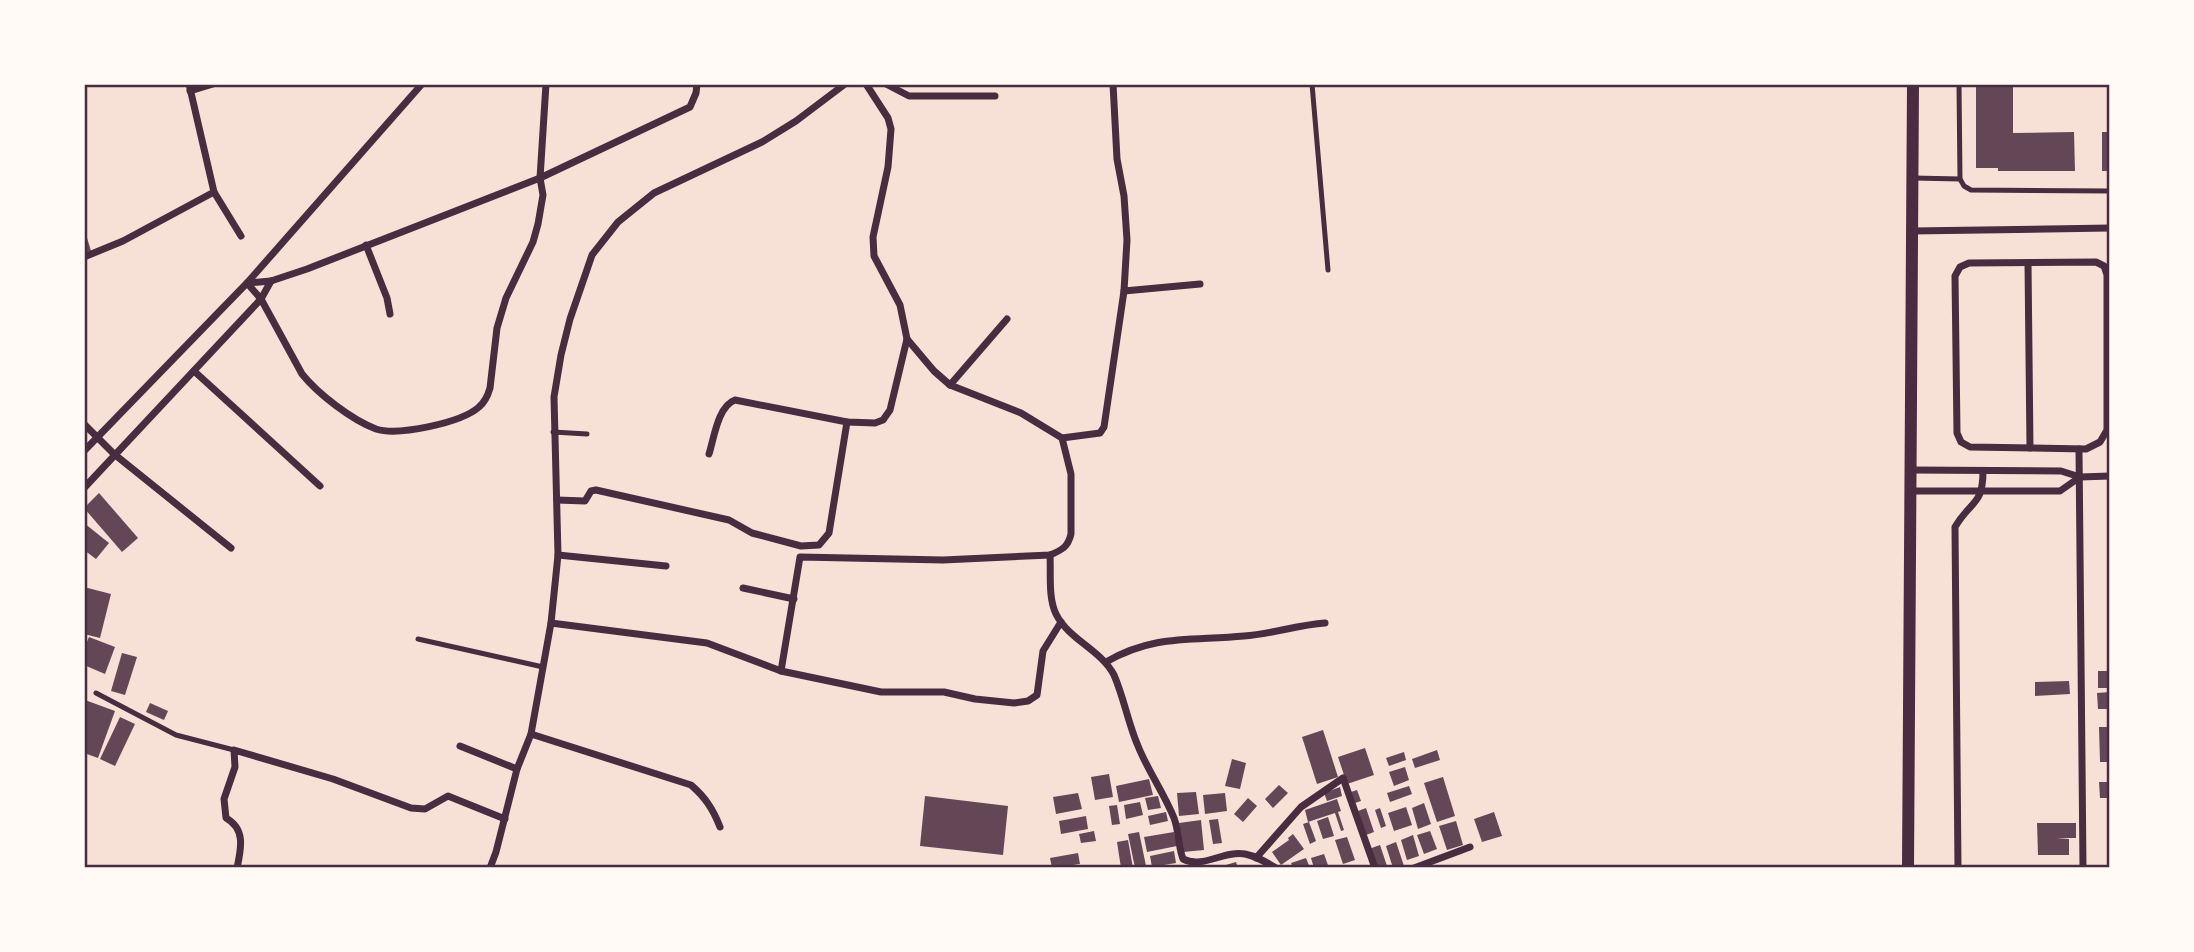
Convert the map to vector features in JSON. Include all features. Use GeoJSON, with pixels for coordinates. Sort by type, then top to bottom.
{"type":"FeatureCollection","features":[{"type":"Feature","properties":{"kind":"street"},"geometry":{"type":"LineString","coordinates":[[213,84],[189,87],[214,192],[241,236]]}},
{"type":"Feature","properties":{"kind":"street"},"geometry":{"type":"LineString","coordinates":[[84,452],[247,283],[422,84]]}},
{"type":"Feature","properties":{"kind":"street"},"geometry":{"type":"LineString","coordinates":[[247,283],[261,299],[302,374],[311,385],[362,422],[377,429],[396,432],[463,416],[479,407],[490,388],[497,328],[506,298],[533,242],[538,224],[543,195],[540,178],[546,84]]}},
{"type":"Feature","properties":{"kind":"street"},"geometry":{"type":"LineString","coordinates":[[247,283],[271,281],[307,269],[540,178],[690,107],[697,84]]}},
{"type":"Feature","properties":{"kind":"street"},"geometry":{"type":"LineString","coordinates":[[490,868],[517,769],[531,734],[551,623],[558,555],[554,397],[570,319],[592,255],[618,222],[654,193],[725,161],[773,135],[845,84]]}},
{"type":"Feature","properties":{"kind":"street"},"geometry":{"type":"LineString","coordinates":[[709,454],[723,411],[735,400],[847,422],[875,423],[883,420],[890,410],[907,339],[900,306],[874,256],[873,237],[888,167],[891,130],[888,118],[866,84]]}},
{"type":"Feature","properties":{"kind":"street"},"geometry":{"type":"LineString","coordinates":[[886,84],[909,96],[995,96]]}},
{"type":"Feature","properties":{"kind":"street"},"geometry":{"type":"LineString","coordinates":[[907,339],[934,371],[950,385],[1021,413],[1062,438],[1100,433],[1104,427],[1124,291],[1128,240],[1117,159],[1114,84]]}},
{"type":"Feature","properties":{"kind":"street"},"geometry":{"type":"LineString","coordinates":[[1908,868],[1913,84]]}},
{"type":"Feature","properties":{"kind":"street"},"geometry":{"type":"LineString","coordinates":[[84,257],[123,241],[214,192]]}},
{"type":"Feature","properties":{"kind":"street"},"geometry":{"type":"LineString","coordinates":[[1912,232],[2110,229]]}},
{"type":"Feature","properties":{"kind":"street"},"geometry":{"type":"LineString","coordinates":[[366,245],[387,298],[390,314]]}},
{"type":"Feature","properties":{"kind":"street"},"geometry":{"type":"LineString","coordinates":[[2096,262],[2104,266],[2107,275],[2107,430],[2100,442],[2087,449],[2030,448],[1970,447],[1961,442],[1956,433],[1955,276],[1960,267],[1969,263],[2096,262]]}},
{"type":"Feature","properties":{"kind":"street"},"geometry":{"type":"LineString","coordinates":[[2028,263],[2030,448]]}},
{"type":"Feature","properties":{"kind":"street"},"geometry":{"type":"LineString","coordinates":[[84,488],[261,299],[271,281]]}},
{"type":"Feature","properties":{"kind":"street"},"geometry":{"type":"LineString","coordinates":[[1124,291],[1200,284]]}},
{"type":"Feature","properties":{"kind":"street"},"geometry":{"type":"LineString","coordinates":[[950,385],[1007,320]]}},
{"type":"Feature","properties":{"kind":"street"},"geometry":{"type":"LineString","coordinates":[[194,371],[320,486]]}},
{"type":"Feature","properties":{"kind":"street"},"geometry":{"type":"LineString","coordinates":[[557,500],[585,501],[591,491],[596,491],[729,520],[752,533],[801,547],[819,545],[829,533],[847,422]]}},
{"type":"Feature","properties":{"kind":"street"},"geometry":{"type":"LineString","coordinates":[[84,424],[114,454],[231,548]]}},
{"type":"Feature","properties":{"kind":"street"},"geometry":{"type":"LineString","coordinates":[[800,557],[943,560],[1050,555],[1069,544],[1071,534],[1071,474],[1062,438]]}},
{"type":"Feature","properties":{"kind":"street"},"geometry":{"type":"LineString","coordinates":[[2079,449],[2083,868]]}},
{"type":"Feature","properties":{"kind":"street"},"geometry":{"type":"LineString","coordinates":[[1909,470],[2061,471],[2080,477],[2110,476]]}},
{"type":"Feature","properties":{"kind":"street"},"geometry":{"type":"LineString","coordinates":[[1958,868],[1955,527],[1983,491],[1983,471]]}},
{"type":"Feature","properties":{"kind":"street"},"geometry":{"type":"LineString","coordinates":[[1909,491],[2060,491],[2080,477]]}},
{"type":"Feature","properties":{"kind":"street"},"geometry":{"type":"LineString","coordinates":[[782,671],[801,547]]}},
{"type":"Feature","properties":{"kind":"street"},"geometry":{"type":"LineString","coordinates":[[558,555],[666,566]]}},
{"type":"Feature","properties":{"kind":"street"},"geometry":{"type":"LineString","coordinates":[[1050,555],[1053,606],[1074,637],[1107,662],[1133,735],[1173,816],[1183,859],[1198,865],[1230,854],[1244,853],[1276,868]]}},
{"type":"Feature","properties":{"kind":"street"},"geometry":{"type":"LineString","coordinates":[[743,587],[794,599]]}},
{"type":"Feature","properties":{"kind":"street"},"geometry":{"type":"LineString","coordinates":[[551,623],[707,643],[782,671],[881,692],[944,692],[996,702],[1028,701],[1037,695],[1043,651],[1062,622]]}},
{"type":"Feature","properties":{"kind":"street"},"geometry":{"type":"LineString","coordinates":[[1107,662],[1154,641],[1247,636],[1282,632],[1294,626],[1325,623]]}},
{"type":"Feature","properties":{"kind":"street"},"geometry":{"type":"LineString","coordinates":[[531,734],[691,785],[704,796],[720,827]]}},
{"type":"Feature","properties":{"kind":"street"},"geometry":{"type":"LineString","coordinates":[[460,746],[517,769]]}},
{"type":"Feature","properties":{"kind":"street"},"geometry":{"type":"LineString","coordinates":[[237,868],[239,829],[236,823],[226,818],[224,799],[235,767],[234,750],[332,779],[411,808],[425,809],[448,796],[505,818]]}},
{"type":"Feature","properties":{"kind":"street"},"geometry":{"type":"LineString","coordinates":[[1256,858],[1301,807],[1343,778],[1375,868]]}},
{"type":"Feature","properties":{"kind":"street"},"geometry":{"type":"LineString","coordinates":[[1414,868],[1470,848]]}},
{"type":"Feature","properties":{"kind":"lane"},"geometry":{"type":"LineString","coordinates":[[1312,84],[1328,270]]}},
{"type":"Feature","properties":{"kind":"lane"},"geometry":{"type":"LineString","coordinates":[[1959,84],[1960,179],[1964,186],[1971,190],[2110,191]]}},
{"type":"Feature","properties":{"kind":"lane"},"geometry":{"type":"LineString","coordinates":[[1913,178],[1960,179]]}},
{"type":"Feature","properties":{"kind":"lane"},"geometry":{"type":"LineString","coordinates":[[554,432],[587,434]]}},
{"type":"Feature","properties":{"kind":"lane"},"geometry":{"type":"LineString","coordinates":[[418,639],[543,667]]}},
{"type":"Feature","properties":{"kind":"lane"},"geometry":{"type":"LineString","coordinates":[[96,693],[177,735],[234,750]]}},
{"type":"Feature","properties":{"kind":"building"},"geometry":{"type":"Polygon","coordinates":[[[1976,84],[2013,84],[2013,133],[2074,132],[2075,171],[1998,171],[1998,168],[1976,168],[1976,84]]]}},
{"type":"Feature","properties":{"kind":"building"},"geometry":{"type":"Polygon","coordinates":[[[2102,132],[2110,132],[2110,171],[2102,171],[2102,132]]]}},
{"type":"Feature","properties":{"kind":"building"},"geometry":{"type":"Polygon","coordinates":[[[84,228],[91,251],[84,253],[84,228]]]}},
{"type":"Feature","properties":{"kind":"building"},"geometry":{"type":"Polygon","coordinates":[[[99,493],[138,538],[122,552],[84,508],[99,493]]]}},
{"type":"Feature","properties":{"kind":"building"},"geometry":{"type":"Polygon","coordinates":[[[84,523],[109,543],[96,559],[84,550],[84,523]]]}},
{"type":"Feature","properties":{"kind":"building"},"geometry":{"type":"Polygon","coordinates":[[[84,587],[111,594],[100,638],[84,634],[84,587]]]}},
{"type":"Feature","properties":{"kind":"building"},"geometry":{"type":"Polygon","coordinates":[[[89,637],[115,647],[105,674],[84,665],[84,649],[89,637]]]}},
{"type":"Feature","properties":{"kind":"building"},"geometry":{"type":"Polygon","coordinates":[[[122,653],[137,657],[125,695],[111,691],[122,653]]]}},
{"type":"Feature","properties":{"kind":"building"},"geometry":{"type":"Polygon","coordinates":[[[2098,671],[2110,671],[2110,688],[2098,688],[2098,671]]]}},
{"type":"Feature","properties":{"kind":"building"},"geometry":{"type":"Polygon","coordinates":[[[2069,681],[2070,694],[2035,696],[2035,682],[2069,681]]]}},
{"type":"Feature","properties":{"kind":"building"},"geometry":{"type":"Polygon","coordinates":[[[2110,692],[2110,709],[2098,709],[2097,693],[2110,692]]]}},
{"type":"Feature","properties":{"kind":"building"},"geometry":{"type":"Polygon","coordinates":[[[85,700],[115,711],[98,758],[84,753],[85,700]]]}},
{"type":"Feature","properties":{"kind":"building"},"geometry":{"type":"Polygon","coordinates":[[[150,703],[168,711],[164,720],[146,712],[150,703]]]}},
{"type":"Feature","properties":{"kind":"building"},"geometry":{"type":"Polygon","coordinates":[[[120,717],[135,724],[115,766],[100,759],[120,717]]]}},
{"type":"Feature","properties":{"kind":"building"},"geometry":{"type":"Polygon","coordinates":[[[2099,727],[2110,727],[2110,762],[2100,762],[2099,727]]]}},
{"type":"Feature","properties":{"kind":"building"},"geometry":{"type":"Polygon","coordinates":[[[1323,730],[1338,777],[1317,784],[1302,737],[1323,730]]]}},
{"type":"Feature","properties":{"kind":"building"},"geometry":{"type":"Polygon","coordinates":[[[1365,748],[1374,775],[1347,784],[1338,757],[1365,748]]]}},
{"type":"Feature","properties":{"kind":"building"},"geometry":{"type":"Polygon","coordinates":[[[1437,750],[1440,760],[1415,768],[1412,759],[1437,750]]]}},
{"type":"Feature","properties":{"kind":"building"},"geometry":{"type":"Polygon","coordinates":[[[1404,752],[1406,760],[1389,766],[1386,758],[1404,752]]]}},
{"type":"Feature","properties":{"kind":"building"},"geometry":{"type":"Polygon","coordinates":[[[1232,759],[1246,763],[1240,789],[1225,786],[1232,759]]]}},
{"type":"Feature","properties":{"kind":"building"},"geometry":{"type":"Polygon","coordinates":[[[1405,767],[1409,780],[1394,786],[1389,772],[1405,767]]]}},
{"type":"Feature","properties":{"kind":"building"},"geometry":{"type":"Polygon","coordinates":[[[1109,774],[1113,797],[1095,800],[1091,777],[1109,774]]]}},
{"type":"Feature","properties":{"kind":"building"},"geometry":{"type":"Polygon","coordinates":[[[1443,777],[1455,816],[1437,822],[1424,783],[1443,777]]]}},
{"type":"Feature","properties":{"kind":"building"},"geometry":{"type":"Polygon","coordinates":[[[1149,779],[1153,795],[1119,802],[1116,786],[1149,779]]]}},
{"type":"Feature","properties":{"kind":"building"},"geometry":{"type":"Polygon","coordinates":[[[2099,782],[2110,782],[2110,798],[2100,798],[2099,782]]]}},
{"type":"Feature","properties":{"kind":"building"},"geometry":{"type":"Polygon","coordinates":[[[1279,785],[1288,793],[1273,808],[1265,799],[1279,785]]]}},
{"type":"Feature","properties":{"kind":"building"},"geometry":{"type":"Polygon","coordinates":[[[1409,786],[1412,794],[1390,802],[1387,793],[1409,786]]]}},
{"type":"Feature","properties":{"kind":"building"},"geometry":{"type":"Polygon","coordinates":[[[1340,787],[1342,796],[1327,801],[1324,793],[1340,787]]]}},
{"type":"Feature","properties":{"kind":"building"},"geometry":{"type":"Polygon","coordinates":[[[1357,790],[1361,801],[1355,803],[1351,792],[1357,790]]]}},
{"type":"Feature","properties":{"kind":"building"},"geometry":{"type":"Polygon","coordinates":[[[1196,792],[1199,814],[1179,816],[1177,793],[1196,792]]]}},
{"type":"Feature","properties":{"kind":"building"},"geometry":{"type":"Polygon","coordinates":[[[1078,793],[1082,809],[1056,814],[1053,797],[1078,793]]]}},
{"type":"Feature","properties":{"kind":"building"},"geometry":{"type":"Polygon","coordinates":[[[1225,793],[1227,811],[1205,814],[1203,795],[1225,793]]]}},
{"type":"Feature","properties":{"kind":"building"},"geometry":{"type":"Polygon","coordinates":[[[925,796],[1008,806],[1003,855],[920,846],[925,796]]]}},
{"type":"Feature","properties":{"kind":"building"},"geometry":{"type":"Polygon","coordinates":[[[1158,796],[1161,808],[1148,810],[1145,798],[1158,796]]]}},
{"type":"Feature","properties":{"kind":"building"},"geometry":{"type":"Polygon","coordinates":[[[1248,798],[1257,806],[1243,822],[1234,814],[1248,798]]]}},
{"type":"Feature","properties":{"kind":"building"},"geometry":{"type":"Polygon","coordinates":[[[1337,799],[1344,830],[1341,831],[1335,813],[1308,822],[1305,810],[1337,799]]]}},
{"type":"Feature","properties":{"kind":"building"},"geometry":{"type":"Polygon","coordinates":[[[1140,802],[1143,815],[1126,819],[1124,805],[1140,802]]]}},
{"type":"Feature","properties":{"kind":"building"},"geometry":{"type":"Polygon","coordinates":[[[1424,803],[1431,824],[1418,829],[1412,808],[1424,803]]]}},
{"type":"Feature","properties":{"kind":"building"},"geometry":{"type":"Polygon","coordinates":[[[1117,805],[1120,824],[1112,825],[1109,806],[1117,805]]]}},
{"type":"Feature","properties":{"kind":"building"},"geometry":{"type":"Polygon","coordinates":[[[1406,807],[1412,825],[1394,831],[1388,813],[1406,807]]]}},
{"type":"Feature","properties":{"kind":"building"},"geometry":{"type":"Polygon","coordinates":[[[1366,808],[1374,832],[1366,835],[1358,811],[1366,808]]]}},
{"type":"Feature","properties":{"kind":"building"},"geometry":{"type":"Polygon","coordinates":[[[1380,808],[1386,826],[1381,828],[1375,810],[1380,808]]]}},
{"type":"Feature","properties":{"kind":"building"},"geometry":{"type":"Polygon","coordinates":[[[1166,812],[1168,821],[1150,825],[1148,816],[1166,812]]]}},
{"type":"Feature","properties":{"kind":"building"},"geometry":{"type":"Polygon","coordinates":[[[1494,812],[1502,836],[1482,842],[1474,819],[1494,812]]]}},
{"type":"Feature","properties":{"kind":"building"},"geometry":{"type":"Polygon","coordinates":[[[1086,816],[1088,829],[1061,834],[1059,821],[1086,816]]]}},
{"type":"Feature","properties":{"kind":"building"},"geometry":{"type":"Polygon","coordinates":[[[1328,817],[1334,836],[1323,839],[1317,821],[1328,817]]]}},
{"type":"Feature","properties":{"kind":"building"},"geometry":{"type":"Polygon","coordinates":[[[1218,819],[1222,843],[1213,844],[1209,820],[1218,819]]]}},
{"type":"Feature","properties":{"kind":"building"},"geometry":{"type":"Polygon","coordinates":[[[1201,820],[1204,850],[1183,852],[1179,823],[1201,820]]]}},
{"type":"Feature","properties":{"kind":"building"},"geometry":{"type":"Polygon","coordinates":[[[1456,821],[1463,845],[1447,850],[1439,826],[1456,821]]]}},
{"type":"Feature","properties":{"kind":"building"},"geometry":{"type":"Polygon","coordinates":[[[1309,822],[1316,841],[1310,844],[1303,824],[1309,822]]]}},
{"type":"Feature","properties":{"kind":"building"},"geometry":{"type":"Polygon","coordinates":[[[2037,823],[2076,823],[2076,838],[2057,838],[2069,839],[2069,855],[2038,855],[2037,823]]]}},
{"type":"Feature","properties":{"kind":"building"},"geometry":{"type":"Polygon","coordinates":[[[1094,831],[1096,841],[1081,843],[1079,834],[1094,831]]]}},
{"type":"Feature","properties":{"kind":"building"},"geometry":{"type":"Polygon","coordinates":[[[1430,831],[1437,849],[1424,854],[1417,835],[1430,831]]]}},
{"type":"Feature","properties":{"kind":"building"},"geometry":{"type":"Polygon","coordinates":[[[1139,832],[1146,866],[1135,868],[1128,834],[1139,832]]]}},
{"type":"Feature","properties":{"kind":"building"},"geometry":{"type":"Polygon","coordinates":[[[1174,832],[1177,846],[1147,852],[1144,837],[1174,832]]]}},
{"type":"Feature","properties":{"kind":"building"},"geometry":{"type":"Polygon","coordinates":[[[1293,834],[1304,849],[1281,865],[1272,852],[1293,834]]]}},
{"type":"Feature","properties":{"kind":"building"},"geometry":{"type":"Polygon","coordinates":[[[1413,835],[1419,856],[1407,860],[1401,840],[1413,835]]]}},
{"type":"Feature","properties":{"kind":"building"},"geometry":{"type":"Polygon","coordinates":[[[1347,837],[1355,860],[1343,864],[1335,840],[1347,837]]]}},
{"type":"Feature","properties":{"kind":"building"},"geometry":{"type":"Polygon","coordinates":[[[1128,840],[1133,868],[1121,868],[1117,842],[1128,840]]]}},
{"type":"Feature","properties":{"kind":"building"},"geometry":{"type":"Polygon","coordinates":[[[1396,842],[1404,866],[1393,868],[1386,846],[1396,842]]]}},
{"type":"Feature","properties":{"kind":"building"},"geometry":{"type":"Polygon","coordinates":[[[1380,845],[1387,866],[1375,868],[1369,849],[1380,845]]]}},
{"type":"Feature","properties":{"kind":"building"},"geometry":{"type":"Polygon","coordinates":[[[1174,851],[1176,863],[1152,867],[1150,856],[1174,851]]]}},
{"type":"Feature","properties":{"kind":"building"},"geometry":{"type":"Polygon","coordinates":[[[1078,853],[1080,864],[1052,868],[1050,858],[1078,853]]]}},
{"type":"Feature","properties":{"kind":"building"},"geometry":{"type":"Polygon","coordinates":[[[1324,854],[1329,868],[1314,868],[1311,858],[1324,854]]]}},
{"type":"Feature","properties":{"kind":"building"},"geometry":{"type":"Polygon","coordinates":[[[1306,858],[1310,868],[1293,868],[1291,863],[1306,858]]]}},
{"type":"Feature","properties":{"kind":"building"},"geometry":{"type":"Polygon","coordinates":[[[1236,862],[1238,868],[1219,868],[1219,867],[1236,862]]]}}]}
